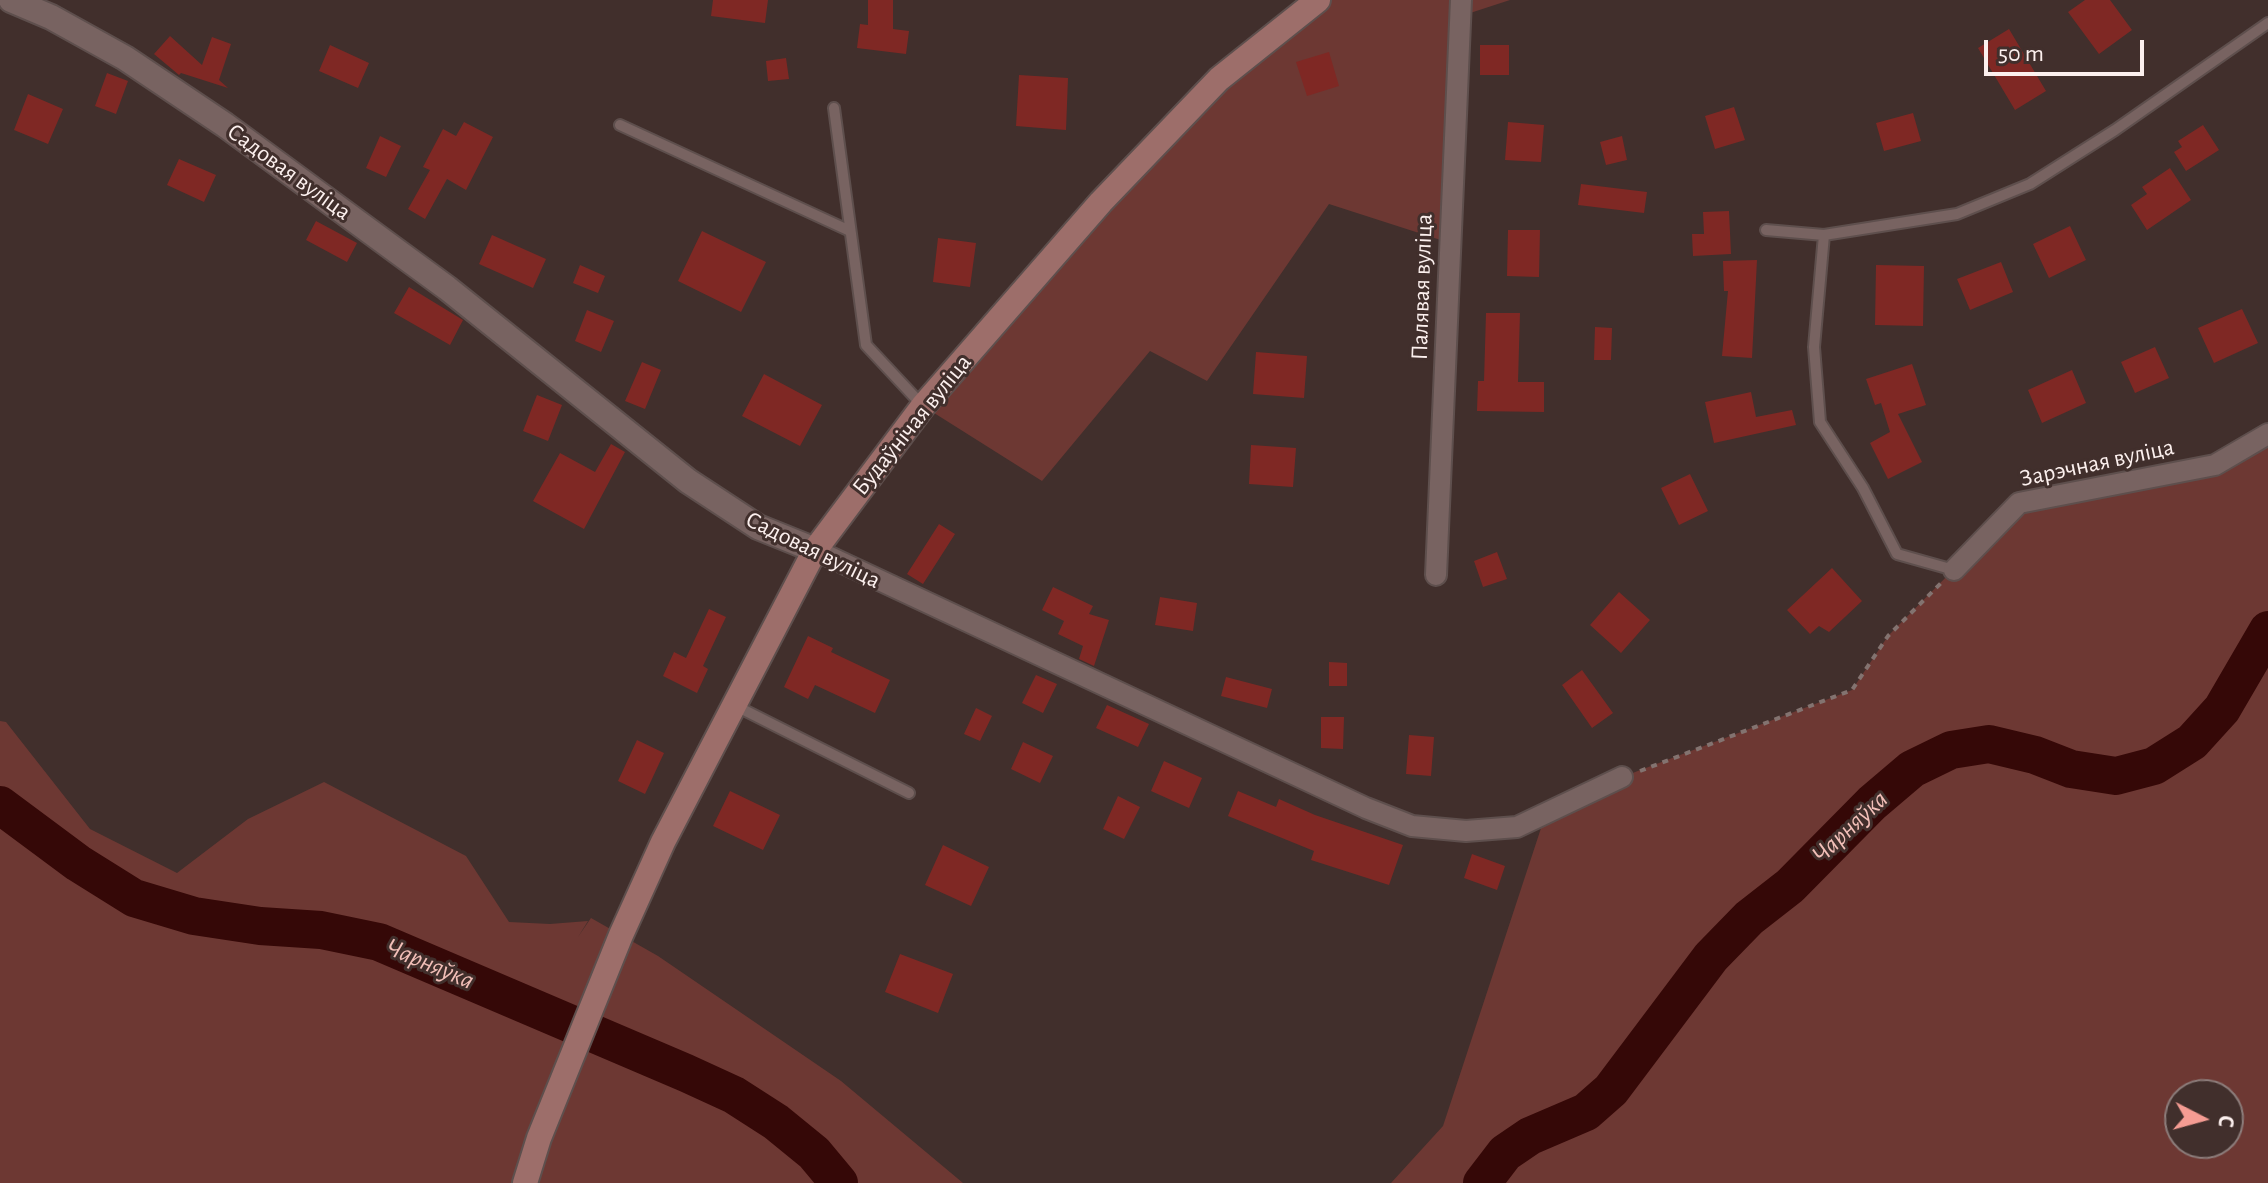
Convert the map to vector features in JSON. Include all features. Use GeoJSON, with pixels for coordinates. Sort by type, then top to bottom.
{"type":"FeatureCollection","features":[{"type":"Feature","properties":{"kind":"main road","name":"Будаўнічая вуліца"},"geometry":{"type":"LineString","coordinates":[[525,1183],[539,1138],[621,935],[663,842],[815,550],[923,406],[1161,137],[1219,79],[1318,0]]}},
{"type":"Feature","properties":{"kind":"street","name":"Садовая вуліца"},"geometry":{"type":"LineString","coordinates":[[11,0],[51,17],[125,58],[225,125],[447,288],[688,481],[758,527],[815,550],[1352,802],[1412,826],[1466,831],[1517,827],[1622,777]]}},
{"type":"Feature","properties":{"kind":"street","name":"Палявая вуліца"},"geometry":{"type":"LineString","coordinates":[[1436,575],[1461,0]]}},
{"type":"Feature","properties":{"kind":"street","name":"Зарэчная вуліца"},"geometry":{"type":"LineString","coordinates":[[1954,570],[2019,503],[2215,465],[2268,434]]}},
{"type":"Feature","properties":{"kind":"lane"},"geometry":{"type":"LineString","coordinates":[[1766,230],[1824,235],[1957,214],[2030,184],[2115,130],[2268,23]]}},
{"type":"Feature","properties":{"kind":"lane"},"geometry":{"type":"LineString","coordinates":[[834,108],[866,345],[923,406]]}},
{"type":"Feature","properties":{"kind":"lane"},"geometry":{"type":"LineString","coordinates":[[620,125],[850,231]]}},
{"type":"Feature","properties":{"kind":"lane"},"geometry":{"type":"LineString","coordinates":[[1824,235],[1814,347],[1820,422],[1863,488],[1897,554],[1954,570]]}},
{"type":"Feature","properties":{"kind":"lane"},"geometry":{"type":"LineString","coordinates":[[733,704],[909,793]]}},
{"type":"Feature","properties":{"kind":"path"},"geometry":{"type":"LineString","coordinates":[[1622,777],[1852,690],[1888,636],[1954,570]]}},
{"type":"Feature","properties":{"kind":"shaded area"},"geometry":{"type":"Polygon","coordinates":[[[1318,0],[1510,0],[1461,16],[1450,243],[1329,204],[1207,381],[1150,351],[1042,481],[923,406],[1101,202],[1318,0]]]}},
{"type":"Feature","properties":{"kind":"shaded area"},"geometry":{"type":"Polygon","coordinates":[[[2268,434],[2268,1183],[1391,1183],[1443,1126],[1546,813],[1622,777],[1852,690],[1888,636],[2019,503],[2215,465],[2268,434]]]}},
{"type":"Feature","properties":{"kind":"shaded area"},"geometry":{"type":"Polygon","coordinates":[[[0,721],[6,722],[90,829],[177,873],[248,819],[324,782],[466,856],[509,922],[550,924],[588,921],[578,937],[591,918],[658,956],[841,1081],[963,1183],[0,1183],[0,721]]]}},
{"type":"Feature","properties":{"kind":"building"},"geometry":{"type":"Polygon","coordinates":[[[713,0],[768,0],[765,23],[711,16],[713,0]]]}},
{"type":"Feature","properties":{"kind":"building"},"geometry":{"type":"Polygon","coordinates":[[[868,0],[893,0],[893,29],[909,31],[906,54],[857,48],[860,24],[868,25],[868,0]]]}},
{"type":"Feature","properties":{"kind":"building"},"geometry":{"type":"Polygon","coordinates":[[[2085,0],[2110,0],[2132,30],[2099,54],[2068,12],[2085,0]]]}},
{"type":"Feature","properties":{"kind":"building"},"geometry":{"type":"Polygon","coordinates":[[[2009,29],[2046,91],[2015,110],[1978,48],[2009,29]]]}},
{"type":"Feature","properties":{"kind":"building"},"geometry":{"type":"Polygon","coordinates":[[[170,36],[202,65],[212,37],[231,44],[219,80],[228,88],[181,73],[179,75],[154,54],[170,36]]]}},
{"type":"Feature","properties":{"kind":"building"},"geometry":{"type":"Polygon","coordinates":[[[330,45],[369,63],[358,88],[319,71],[330,45]]]}},
{"type":"Feature","properties":{"kind":"building"},"geometry":{"type":"Polygon","coordinates":[[[1480,45],[1509,45],[1509,75],[1480,75],[1480,45]]]}},
{"type":"Feature","properties":{"kind":"building"},"geometry":{"type":"Polygon","coordinates":[[[1329,52],[1339,86],[1307,96],[1296,62],[1329,52]]]}},
{"type":"Feature","properties":{"kind":"building"},"geometry":{"type":"Polygon","coordinates":[[[786,58],[789,79],[768,81],[766,61],[786,58]]]}},
{"type":"Feature","properties":{"kind":"building"},"geometry":{"type":"Polygon","coordinates":[[[107,73],[128,81],[116,114],[95,106],[107,73]]]}},
{"type":"Feature","properties":{"kind":"building"},"geometry":{"type":"Polygon","coordinates":[[[1019,75],[1068,78],[1066,130],[1016,126],[1019,75]]]}},
{"type":"Feature","properties":{"kind":"building"},"geometry":{"type":"Polygon","coordinates":[[[28,94],[63,109],[48,144],[14,130],[28,94]]]}},
{"type":"Feature","properties":{"kind":"building"},"geometry":{"type":"Polygon","coordinates":[[[1734,107],[1745,140],[1715,149],[1705,116],[1734,107]]]}},
{"type":"Feature","properties":{"kind":"building"},"geometry":{"type":"Polygon","coordinates":[[[1913,113],[1921,141],[1884,151],[1876,123],[1913,113]]]}},
{"type":"Feature","properties":{"kind":"building"},"geometry":{"type":"Polygon","coordinates":[[[464,122],[493,137],[466,190],[447,179],[425,219],[408,209],[430,170],[423,167],[443,129],[456,136],[464,122]]]}},
{"type":"Feature","properties":{"kind":"building"},"geometry":{"type":"Polygon","coordinates":[[[1508,122],[1544,125],[1541,162],[1505,160],[1508,122]]]}},
{"type":"Feature","properties":{"kind":"building"},"geometry":{"type":"Polygon","coordinates":[[[2203,125],[2219,150],[2186,171],[2174,152],[2182,147],[2178,141],[2203,125]]]}},
{"type":"Feature","properties":{"kind":"building"},"geometry":{"type":"Polygon","coordinates":[[[380,136],[401,146],[386,177],[366,168],[380,136]]]}},
{"type":"Feature","properties":{"kind":"building"},"geometry":{"type":"Polygon","coordinates":[[[1622,136],[1627,160],[1606,165],[1600,142],[1622,136]]]}},
{"type":"Feature","properties":{"kind":"building"},"geometry":{"type":"Polygon","coordinates":[[[179,159],[216,175],[204,202],[167,185],[179,159]]]}},
{"type":"Feature","properties":{"kind":"building"},"geometry":{"type":"Polygon","coordinates":[[[2170,168],[2191,200],[2147,230],[2131,205],[2147,194],[2142,187],[2170,168]]]}},
{"type":"Feature","properties":{"kind":"building"},"geometry":{"type":"Polygon","coordinates":[[[1581,184],[1647,192],[1644,213],[1578,205],[1581,184]]]}},
{"type":"Feature","properties":{"kind":"building"},"geometry":{"type":"Polygon","coordinates":[[[1729,211],[1731,254],[1693,256],[1692,234],[1704,234],[1703,212],[1729,211]]]}},
{"type":"Feature","properties":{"kind":"building"},"geometry":{"type":"Polygon","coordinates":[[[316,221],[357,243],[347,262],[306,240],[316,221]]]}},
{"type":"Feature","properties":{"kind":"building"},"geometry":{"type":"Polygon","coordinates":[[[2070,226],[2086,260],[2049,278],[2033,244],[2070,226]]]}},
{"type":"Feature","properties":{"kind":"building"},"geometry":{"type":"Polygon","coordinates":[[[1508,230],[1540,230],[1539,277],[1507,276],[1508,230]]]}},
{"type":"Feature","properties":{"kind":"building"},"geometry":{"type":"Polygon","coordinates":[[[702,231],[766,262],[741,312],[678,281],[702,231]]]}},
{"type":"Feature","properties":{"kind":"building"},"geometry":{"type":"Polygon","coordinates":[[[492,235],[546,259],[533,288],[479,264],[492,235]]]}},
{"type":"Feature","properties":{"kind":"building"},"geometry":{"type":"Polygon","coordinates":[[[938,238],[976,243],[970,287],[933,282],[938,238]]]}},
{"type":"Feature","properties":{"kind":"building"},"geometry":{"type":"Polygon","coordinates":[[[1757,260],[1752,358],[1722,356],[1728,291],[1724,291],[1723,261],[1757,260]]]}},
{"type":"Feature","properties":{"kind":"building"},"geometry":{"type":"Polygon","coordinates":[[[2001,262],[2013,292],[1970,310],[1957,279],[2001,262]]]}},
{"type":"Feature","properties":{"kind":"building"},"geometry":{"type":"Polygon","coordinates":[[[580,265],[605,276],[598,293],[573,283],[580,265]]]}},
{"type":"Feature","properties":{"kind":"building"},"geometry":{"type":"Polygon","coordinates":[[[1876,265],[1924,266],[1923,326],[1875,325],[1876,265]]]}},
{"type":"Feature","properties":{"kind":"building"},"geometry":{"type":"Polygon","coordinates":[[[409,287],[463,320],[450,345],[394,313],[409,287]]]}},
{"type":"Feature","properties":{"kind":"building"},"geometry":{"type":"Polygon","coordinates":[[[2242,309],[2258,343],[2214,363],[2198,328],[2242,309]]]}},
{"type":"Feature","properties":{"kind":"building"},"geometry":{"type":"Polygon","coordinates":[[[587,310],[614,321],[601,352],[575,341],[587,310]]]}},
{"type":"Feature","properties":{"kind":"building"},"geometry":{"type":"Polygon","coordinates":[[[1486,313],[1520,313],[1518,382],[1544,382],[1544,412],[1477,411],[1478,381],[1484,381],[1486,313]]]}},
{"type":"Feature","properties":{"kind":"building"},"geometry":{"type":"Polygon","coordinates":[[[1595,327],[1612,328],[1611,360],[1594,360],[1595,327]]]}},
{"type":"Feature","properties":{"kind":"building"},"geometry":{"type":"Polygon","coordinates":[[[2155,347],[2169,378],[2135,393],[2121,362],[2155,347]]]}},
{"type":"Feature","properties":{"kind":"building"},"geometry":{"type":"Polygon","coordinates":[[[1256,352],[1307,356],[1304,398],[1253,394],[1256,352]]]}},
{"type":"Feature","properties":{"kind":"building"},"geometry":{"type":"Polygon","coordinates":[[[642,362],[661,370],[645,409],[625,401],[642,362]]]}},
{"type":"Feature","properties":{"kind":"building"},"geometry":{"type":"Polygon","coordinates":[[[1912,364],[1926,405],[1898,414],[1922,462],[1888,479],[1870,443],[1890,432],[1881,403],[1875,405],[1866,379],[1912,364]]]}},
{"type":"Feature","properties":{"kind":"building"},"geometry":{"type":"Polygon","coordinates":[[[2072,370],[2086,403],[2042,423],[2028,390],[2072,370]]]}},
{"type":"Feature","properties":{"kind":"building"},"geometry":{"type":"Polygon","coordinates":[[[764,374],[822,405],[800,446],[742,416],[764,374]]]}},
{"type":"Feature","properties":{"kind":"building"},"geometry":{"type":"Polygon","coordinates":[[[1751,392],[1756,417],[1792,410],[1796,425],[1714,443],[1705,402],[1751,392]]]}},
{"type":"Feature","properties":{"kind":"building"},"geometry":{"type":"Polygon","coordinates":[[[537,395],[562,405],[548,441],[523,431],[537,395]]]}},
{"type":"Feature","properties":{"kind":"building"},"geometry":{"type":"Polygon","coordinates":[[[611,444],[625,452],[584,529],[533,501],[560,453],[595,472],[611,444]]]}},
{"type":"Feature","properties":{"kind":"building"},"geometry":{"type":"Polygon","coordinates":[[[1251,445],[1296,448],[1293,487],[1249,484],[1251,445]]]}},
{"type":"Feature","properties":{"kind":"building"},"geometry":{"type":"Polygon","coordinates":[[[1690,474],[1708,511],[1679,525],[1661,488],[1690,474]]]}},
{"type":"Feature","properties":{"kind":"building"},"geometry":{"type":"Polygon","coordinates":[[[939,524],[955,534],[923,584],[907,574],[939,524]]]}},
{"type":"Feature","properties":{"kind":"building"},"geometry":{"type":"Polygon","coordinates":[[[1497,552],[1507,579],[1483,587],[1474,561],[1497,552]]]}},
{"type":"Feature","properties":{"kind":"building"},"geometry":{"type":"Polygon","coordinates":[[[1832,568],[1862,601],[1829,632],[1819,626],[1810,634],[1787,610],[1832,568]]]}},
{"type":"Feature","properties":{"kind":"building"},"geometry":{"type":"Polygon","coordinates":[[[1053,587],[1093,606],[1089,614],[1109,620],[1094,666],[1079,659],[1083,646],[1058,634],[1064,621],[1042,610],[1053,587]]]}},
{"type":"Feature","properties":{"kind":"building"},"geometry":{"type":"Polygon","coordinates":[[[1619,592],[1650,620],[1621,653],[1590,625],[1619,592]]]}},
{"type":"Feature","properties":{"kind":"building"},"geometry":{"type":"Polygon","coordinates":[[[1160,597],[1197,603],[1193,631],[1155,625],[1160,597]]]}},
{"type":"Feature","properties":{"kind":"building"},"geometry":{"type":"Polygon","coordinates":[[[709,609],[726,617],[703,666],[708,669],[697,693],[663,676],[674,652],[686,658],[709,609]]]}},
{"type":"Feature","properties":{"kind":"building"},"geometry":{"type":"Polygon","coordinates":[[[808,636],[833,648],[831,652],[890,680],[875,713],[815,685],[808,699],[784,687],[808,636]]]}},
{"type":"Feature","properties":{"kind":"building"},"geometry":{"type":"Polygon","coordinates":[[[1329,662],[1347,663],[1347,686],[1329,686],[1329,662]]]}},
{"type":"Feature","properties":{"kind":"building"},"geometry":{"type":"Polygon","coordinates":[[[1582,670],[1613,713],[1592,728],[1562,685],[1582,670]]]}},
{"type":"Feature","properties":{"kind":"building"},"geometry":{"type":"Polygon","coordinates":[[[1036,675],[1057,684],[1043,713],[1022,703],[1036,675]]]}},
{"type":"Feature","properties":{"kind":"building"},"geometry":{"type":"Polygon","coordinates":[[[1226,677],[1272,689],[1267,708],[1221,696],[1226,677]]]}},
{"type":"Feature","properties":{"kind":"building"},"geometry":{"type":"Polygon","coordinates":[[[1107,705],[1149,724],[1138,747],[1096,728],[1107,705]]]}},
{"type":"Feature","properties":{"kind":"building"},"geometry":{"type":"Polygon","coordinates":[[[976,708],[992,716],[980,741],[964,734],[976,708]]]}},
{"type":"Feature","properties":{"kind":"building"},"geometry":{"type":"Polygon","coordinates":[[[1321,717],[1344,717],[1343,749],[1321,748],[1321,717]]]}},
{"type":"Feature","properties":{"kind":"building"},"geometry":{"type":"Polygon","coordinates":[[[1409,735],[1434,737],[1431,776],[1406,774],[1409,735]]]}},
{"type":"Feature","properties":{"kind":"building"},"geometry":{"type":"Polygon","coordinates":[[[637,740],[664,753],[645,794],[618,781],[637,740]]]}},
{"type":"Feature","properties":{"kind":"building"},"geometry":{"type":"Polygon","coordinates":[[[1023,742],[1053,756],[1040,783],[1011,769],[1023,742]]]}},
{"type":"Feature","properties":{"kind":"building"},"geometry":{"type":"Polygon","coordinates":[[[1164,761],[1202,778],[1189,808],[1151,791],[1164,761]]]}},
{"type":"Feature","properties":{"kind":"building"},"geometry":{"type":"Polygon","coordinates":[[[730,791],[780,815],[763,850],[713,826],[730,791]]]}},
{"type":"Feature","properties":{"kind":"building"},"geometry":{"type":"Polygon","coordinates":[[[1238,791],[1276,807],[1279,799],[1315,815],[1403,845],[1389,885],[1311,860],[1314,851],[1228,816],[1238,791]]]}},
{"type":"Feature","properties":{"kind":"building"},"geometry":{"type":"Polygon","coordinates":[[[1118,796],[1140,807],[1124,839],[1103,829],[1118,796]]]}},
{"type":"Feature","properties":{"kind":"building"},"geometry":{"type":"Polygon","coordinates":[[[943,845],[989,867],[971,906],[925,885],[943,845]]]}},
{"type":"Feature","properties":{"kind":"building"},"geometry":{"type":"Polygon","coordinates":[[[1472,854],[1505,866],[1497,890],[1464,878],[1472,854]]]}},
{"type":"Feature","properties":{"kind":"building"},"geometry":{"type":"Polygon","coordinates":[[[900,954],[953,974],[938,1013],[885,992],[900,954]]]}},
{"type":"Feature","properties":{"kind":"waterway","name":"Чарняўка"},"geometry":{"type":"LineString","coordinates":[[1482,1183],[1505,1153],[1530,1136],[1586,1112],[1611,1090],[1711,957],[1749,918],[1790,886],[1872,803],[1912,769],[1951,750],[1989,744],[2035,755],[2071,769],[2116,776],[2154,766],[2192,742],[2222,709],[2268,630]]}},
{"type":"Feature","properties":{"kind":"waterway","name":"Чарняўка"},"geometry":{"type":"LineString","coordinates":[[0,805],[78,863],[134,898],[194,916],[260,926],[321,930],[379,942],[686,1073],[734,1095],[776,1122],[814,1153],[839,1183]]}}]}
